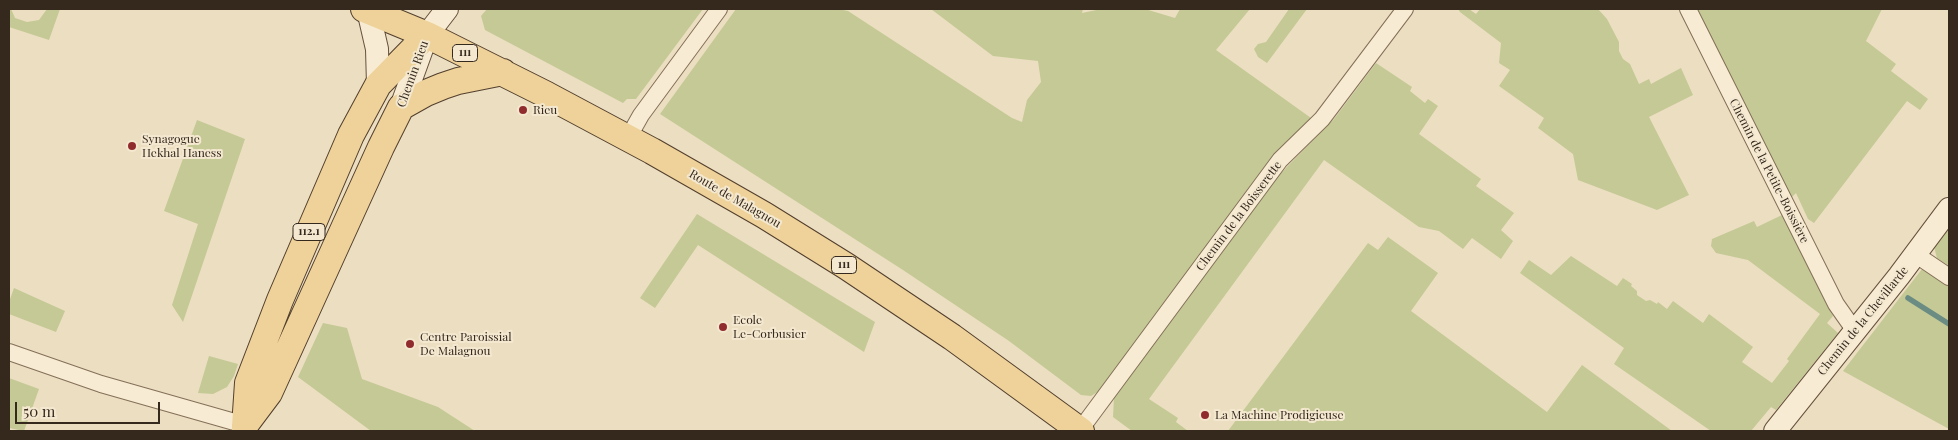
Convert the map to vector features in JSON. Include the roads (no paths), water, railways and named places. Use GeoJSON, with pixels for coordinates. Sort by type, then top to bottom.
{"type":"FeatureCollection","features":[{"type":"Feature","properties":{"kind":"main road","name":"Route de Malagnou"},"geometry":{"type":"LineString","coordinates":[[369,9],[503,72],[628,138],[764,215],[846,266],[952,337],[1080,431]]}},
{"type":"Feature","properties":{"kind":"main road","name":"Chemin Rieu"},"geometry":{"type":"LineString","coordinates":[[245,428],[248,382],[280,300],[352,135],[378,85],[427,35]]}},
{"type":"Feature","properties":{"kind":"main road"},"geometry":{"type":"LineString","coordinates":[[401,107],[443,86],[503,72]]}},
{"type":"Feature","properties":{"kind":"main road","name":"Chemin Rieu"},"geometry":{"type":"LineString","coordinates":[[245,428],[269,393],[304,312],[314,296],[401,107]]}},
{"type":"Feature","properties":{"kind":"street"},"geometry":{"type":"LineString","coordinates":[[369,9],[376,42],[378,85]]}},
{"type":"Feature","properties":{"kind":"street"},"geometry":{"type":"LineString","coordinates":[[427,35],[447,9]]}},
{"type":"Feature","properties":{"kind":"street"},"geometry":{"type":"LineString","coordinates":[[628,138],[641,116],[719,9]]}},
{"type":"Feature","properties":{"kind":"street","name":"Chemin de la Boisserette"},"geometry":{"type":"LineString","coordinates":[[1080,431],[1280,160],[1322,119],[1405,9]]}},
{"type":"Feature","properties":{"kind":"street","name":"Chemin de la Petite-Boissière"},"geometry":{"type":"LineString","coordinates":[[1688,9],[1836,304],[1855,331]]}},
{"type":"Feature","properties":{"kind":"street","name":"Chemin Rieu"},"geometry":{"type":"LineString","coordinates":[[401,107],[427,35]]}},
{"type":"Feature","properties":{"kind":"street","name":"Chemin de la Chevillarde"},"geometry":{"type":"LineString","coordinates":[[1775,431],[1916,254],[1949,209]]}},
{"type":"Feature","properties":{"kind":"street"},"geometry":{"type":"LineString","coordinates":[[1916,254],[1949,277]]}},
{"type":"Feature","properties":{"kind":"street"},"geometry":{"type":"LineString","coordinates":[[9,352],[101,384],[245,428]]}},
{"type":"Feature","properties":{"kind":"waterway"},"geometry":{"type":"LineString","coordinates":[[1908,298],[1949,324]]}},
{"type":"Feature","properties":{"kind":"place","name":"Rieu"},"geometry":{"type":"Point","coordinates":[523,110]}},
{"type":"Feature","properties":{"kind":"place","name":"Synagogue Hekhal Haness"},"geometry":{"type":"Point","coordinates":[132,146]}},
{"type":"Feature","properties":{"kind":"place","name":"Ecole Le-Corbusier"},"geometry":{"type":"Point","coordinates":[723,327]}},
{"type":"Feature","properties":{"kind":"place","name":"Centre Paroissial De Malagnou"},"geometry":{"type":"Point","coordinates":[410,344]}},
{"type":"Feature","properties":{"kind":"place","name":"La Machine Prodigieuse"},"geometry":{"type":"Point","coordinates":[1205,415]}}]}
